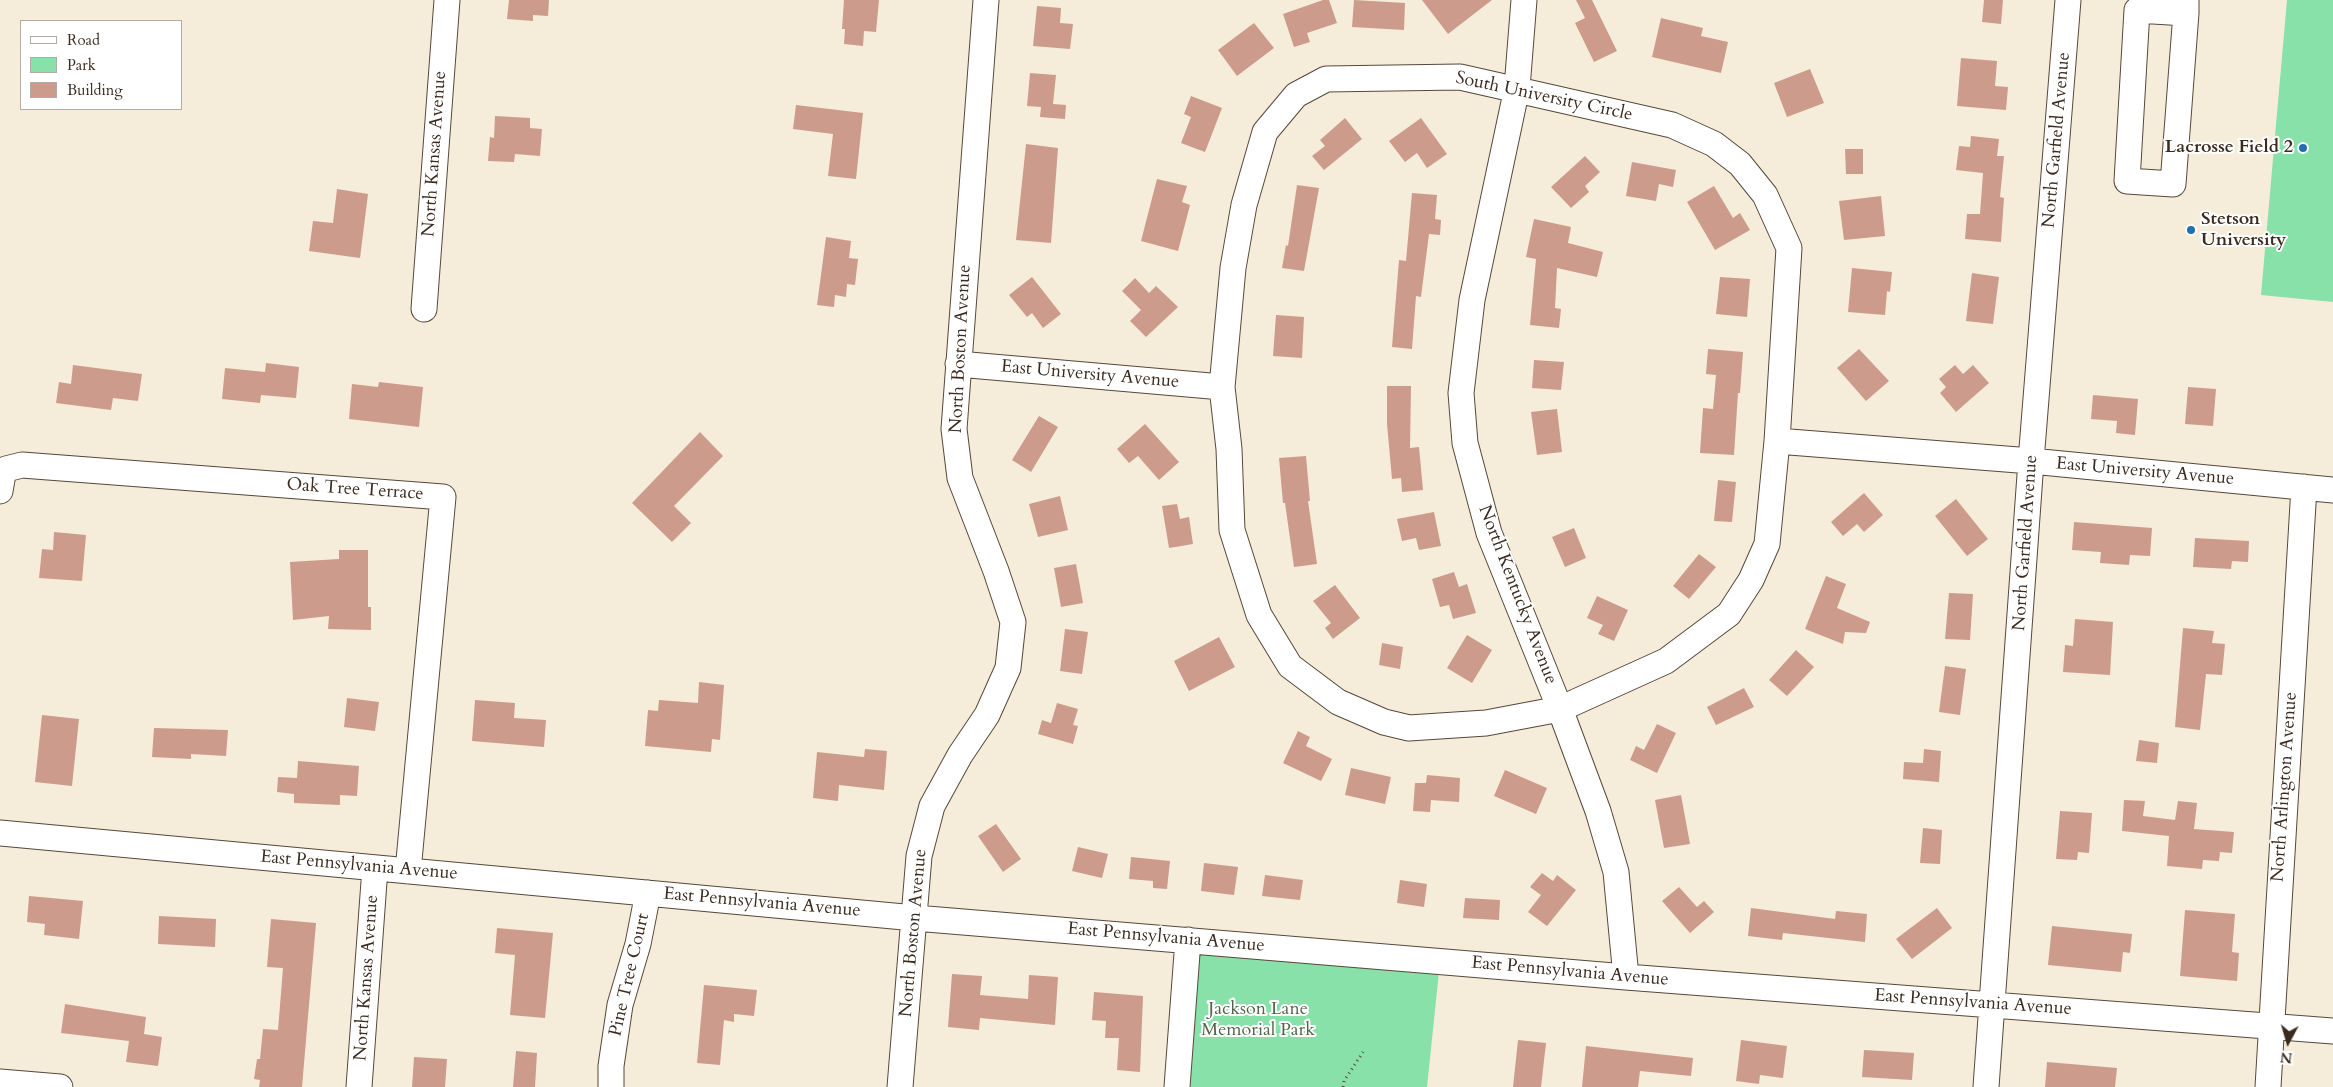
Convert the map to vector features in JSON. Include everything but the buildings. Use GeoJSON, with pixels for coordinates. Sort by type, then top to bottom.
{"type":"FeatureCollection","features":[{"type":"Feature","properties":{"kind":"street","name":"North Kansas Avenue"},"geometry":{"type":"LineString","coordinates":[[424,309],[447,0]]}},
{"type":"Feature","properties":{"kind":"street","name":"North Boston Avenue"},"geometry":{"type":"LineString","coordinates":[[900,1087],[919,856],[932,806],[960,755],[987,715],[1005,676],[1008,668],[1012,622],[996,571],[960,478],[954,429],[986,0]]}},
{"type":"Feature","properties":{"kind":"street","name":"North Kentucky Avenue"},"geometry":{"type":"LineString","coordinates":[[1524,0],[1517,88],[1472,300],[1461,394],[1465,444],[1489,533],[1560,709],[1598,811],[1616,872],[1626,977]]}},
{"type":"Feature","properties":{"kind":"street","name":"North Garfield Avenue"},"geometry":{"type":"LineString","coordinates":[[1986,1087],[2068,0]]}},
{"type":"Feature","properties":{"kind":"street"},"geometry":{"type":"LineString","coordinates":[[2186,7],[2173,184],[2127,181],[2137,10],[2186,7]]}},
{"type":"Feature","properties":{"kind":"street","name":"South University Circle"},"geometry":{"type":"LineString","coordinates":[[1460,77],[1517,88],[1672,125],[1714,144],[1740,164],[1765,195],[1790,248],[1777,441],[1767,544],[1751,580],[1729,614],[1666,661],[1560,709],[1486,723],[1409,728],[1384,722],[1338,702],[1290,666],[1258,615],[1232,530],[1229,449],[1222,387],[1233,268],[1244,205],[1265,132],[1296,95],[1326,79],[1460,77]]}},
{"type":"Feature","properties":{"kind":"street","name":"East University Avenue"},"geometry":{"type":"LineString","coordinates":[[958,364],[1222,387]]}},
{"type":"Feature","properties":{"kind":"street","name":"East University Avenue"},"geometry":{"type":"LineString","coordinates":[[1777,441],[2032,461],[2333,490]]}},
{"type":"Feature","properties":{"kind":"street","name":"Oak Tree Terrace"},"geometry":{"type":"LineString","coordinates":[[0,490],[6,468],[22,465],[443,497],[408,871]]}},
{"type":"Feature","properties":{"kind":"street","name":"North Arlington Avenue"},"geometry":{"type":"LineString","coordinates":[[2268,1087],[2270,1026],[2304,487]]}},
{"type":"Feature","properties":{"kind":"street","name":"East Pennsylvania Avenue"},"geometry":{"type":"LineString","coordinates":[[0,833],[915,918],[1626,977],[2333,1031]]}},
{"type":"Feature","properties":{"kind":"street","name":"North Kansas Avenue"},"geometry":{"type":"LineString","coordinates":[[359,1087],[375,868]]}},
{"type":"Feature","properties":{"kind":"street","name":"Pine Tree Court"},"geometry":{"type":"LineString","coordinates":[[612,1087],[611,1066],[620,1005],[638,944],[648,893]]}},
{"type":"Feature","properties":{"kind":"street"},"geometry":{"type":"LineString","coordinates":[[1177,1087],[1188,940]]}},
{"type":"Feature","properties":{"kind":"street"},"geometry":{"type":"LineString","coordinates":[[0,1082],[60,1087]]}},
{"type":"Feature","properties":{"kind":"path"},"geometry":{"type":"LineString","coordinates":[[1343,1087],[1344,1081],[1363,1052]]}},
{"type":"Feature","properties":{"kind":"green space","name":"Lacrosse Field 2"},"geometry":{"type":"Polygon","coordinates":[[[2287,0],[2333,0],[2333,302],[2261,295],[2287,0]]]}},
{"type":"Feature","properties":{"kind":"green space","name":"Jackson Lane Memorial Park"},"geometry":{"type":"Polygon","coordinates":[[[1205,947],[1439,972],[1427,1087],[1185,1087],[1195,958],[1205,947]]]}},
{"type":"Feature","properties":{"kind":"place","name":"Lacrosse Field 2"},"geometry":{"type":"Point","coordinates":[2303,148]}},
{"type":"Feature","properties":{"kind":"place","name":"Stetson University"},"geometry":{"type":"Point","coordinates":[2191,230]}}]}
